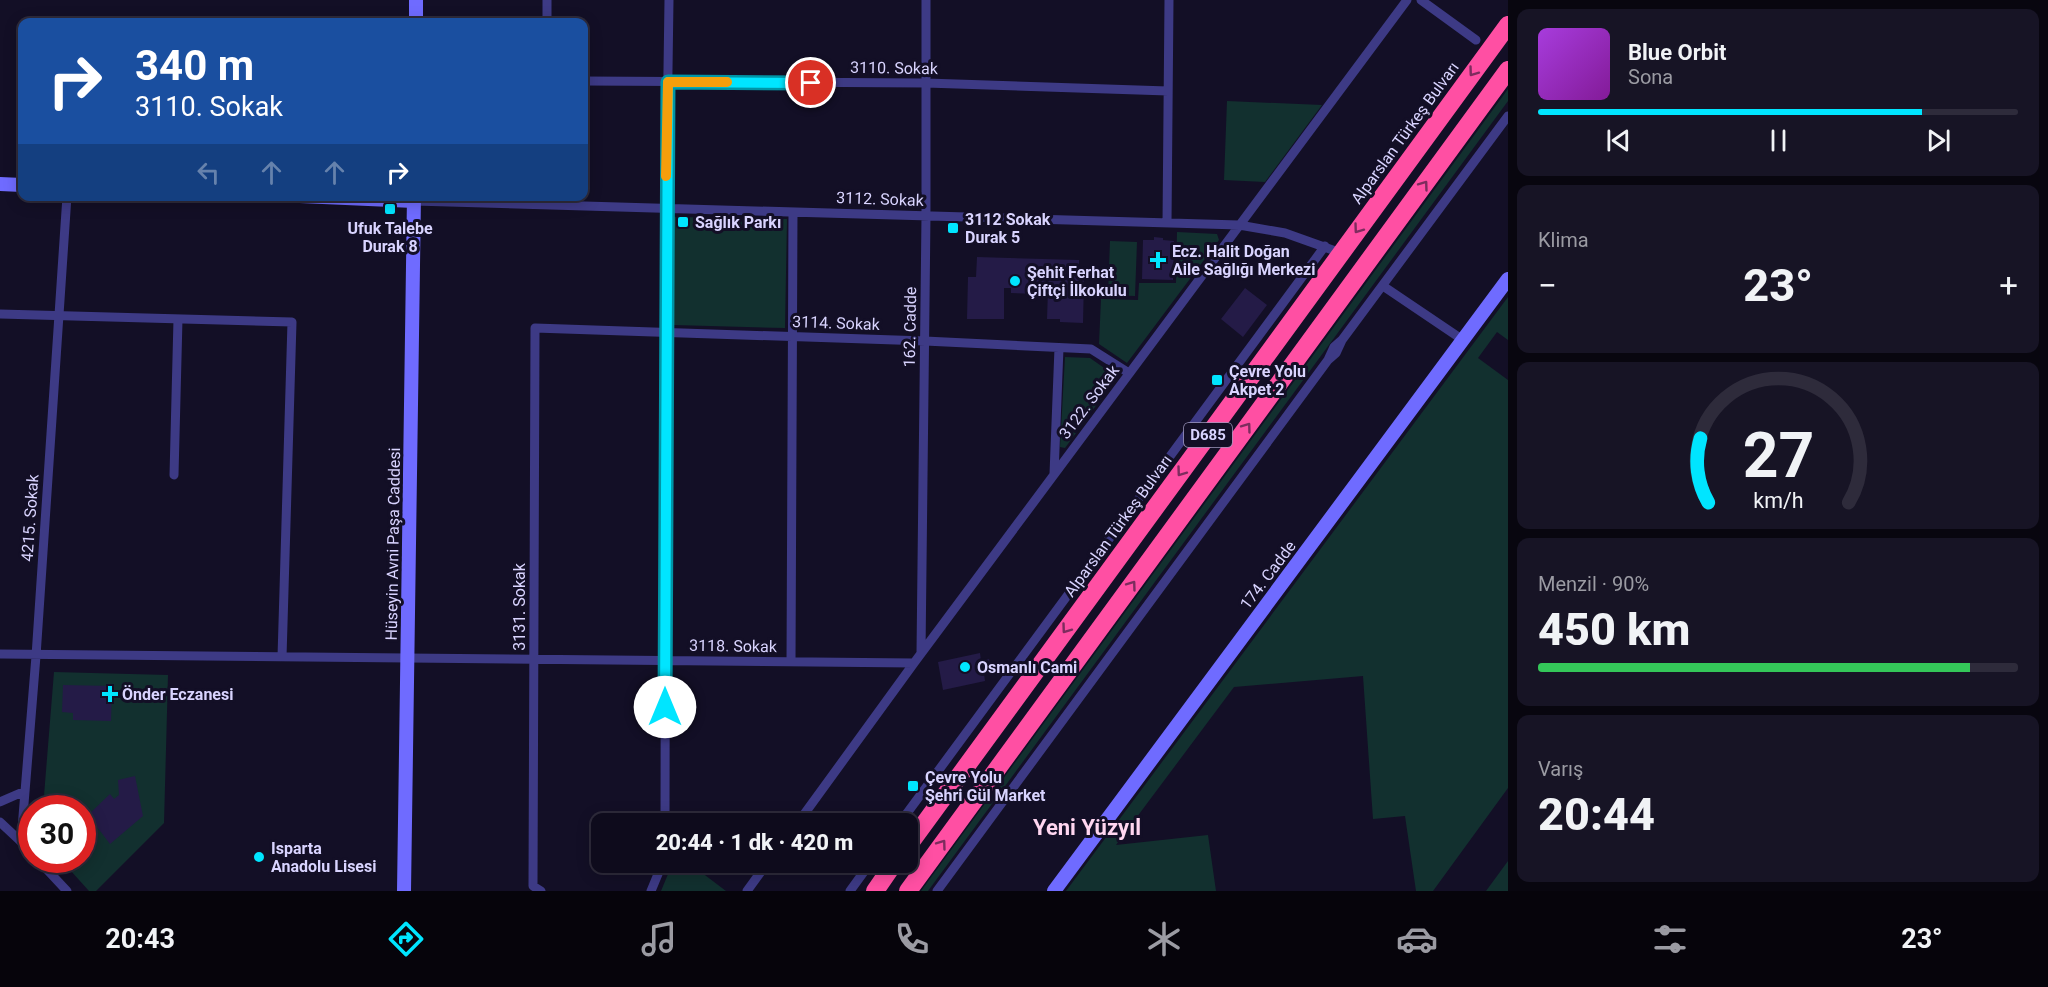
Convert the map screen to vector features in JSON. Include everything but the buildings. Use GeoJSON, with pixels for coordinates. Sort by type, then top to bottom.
{"type":"FeatureCollection","features":[{"type":"Feature","properties":{"kind":"highway","name":"Alparslan Türkeş Bulvarı"},"geometry":{"type":"LineString","coordinates":[[918,832],[1333,249],[1508,25]]}},
{"type":"Feature","properties":{"kind":"highway","name":"D685"},"geometry":{"type":"LineString","coordinates":[[908,891],[1508,70]]}},
{"type":"Feature","properties":{"kind":"highway"},"geometry":{"type":"LineString","coordinates":[[875,891],[888,873]]}},
{"type":"Feature","properties":{"kind":"street"},"geometry":{"type":"LineString","coordinates":[[416,18],[417,0]]}},
{"type":"Feature","properties":{"kind":"street"},"geometry":{"type":"LineString","coordinates":[[547,0],[547,18]]}},
{"type":"Feature","properties":{"kind":"street"},"geometry":{"type":"LineString","coordinates":[[665,813],[666,208],[669,0]]}},
{"type":"Feature","properties":{"kind":"street","name":"162. Cadde"},"geometry":{"type":"LineString","coordinates":[[921,653],[926,0]]}},
{"type":"Feature","properties":{"kind":"street"},"geometry":{"type":"LineString","coordinates":[[1167,223],[1169,0]]}},
{"type":"Feature","properties":{"kind":"street","name":"3122. Sokak"},"geometry":{"type":"LineString","coordinates":[[805,813],[921,653],[1407,0]]}},
{"type":"Feature","properties":{"kind":"street"},"geometry":{"type":"LineString","coordinates":[[1421,0],[1476,40]]}},
{"type":"Feature","properties":{"kind":"street","name":"3110. Sokak"},"geometry":{"type":"LineString","coordinates":[[588,81],[926,83],[1168,91]]}},
{"type":"Feature","properties":{"kind":"street"},"geometry":{"type":"LineString","coordinates":[[937,891],[1328,360],[1336,353],[1342,340],[1508,116]]}},
{"type":"Feature","properties":{"kind":"street"},"geometry":{"type":"LineString","coordinates":[[0,184],[18,185]]}},
{"type":"Feature","properties":{"kind":"street","name":"4215. Sokak"},"geometry":{"type":"LineString","coordinates":[[25,795],[67,201]]}},
{"type":"Feature","properties":{"kind":"street","name":"Hüseyin Avni Paşa Caddesi"},"geometry":{"type":"LineString","coordinates":[[404,891],[414,201]]}},
{"type":"Feature","properties":{"kind":"street","name":"3112. Sokak"},"geometry":{"type":"LineString","coordinates":[[470,201],[1239,225],[1285,233],[1333,249]]}},
{"type":"Feature","properties":{"kind":"street"},"geometry":{"type":"LineString","coordinates":[[791,662],[793,212]]}},
{"type":"Feature","properties":{"kind":"street"},"geometry":{"type":"LineString","coordinates":[[907,813],[1333,249]]}},
{"type":"Feature","properties":{"kind":"street","name":"174. Cadde"},"geometry":{"type":"LineString","coordinates":[[1054,891],[1508,279]]}},
{"type":"Feature","properties":{"kind":"street"},"geometry":{"type":"LineString","coordinates":[[1383,286],[1463,340]]}},
{"type":"Feature","properties":{"kind":"street"},"geometry":{"type":"LineString","coordinates":[[0,314],[292,322],[282,657]]}},
{"type":"Feature","properties":{"kind":"street"},"geometry":{"type":"LineString","coordinates":[[174,475],[178,319]]}},
{"type":"Feature","properties":{"kind":"street","name":"3114. Sokak"},"geometry":{"type":"LineString","coordinates":[[535,328],[924,341],[1091,350],[1129,373]]}},
{"type":"Feature","properties":{"kind":"street","name":"3131. Sokak"},"geometry":{"type":"LineString","coordinates":[[535,328],[534,659],[537,889]]}},
{"type":"Feature","properties":{"kind":"street"},"geometry":{"type":"LineString","coordinates":[[1054,475],[1059,348]]}},
{"type":"Feature","properties":{"kind":"street","name":"3118. Sokak"},"geometry":{"type":"LineString","coordinates":[[0,654],[914,663]]}},
{"type":"Feature","properties":{"kind":"street"},"geometry":{"type":"LineString","coordinates":[[0,802],[25,791]]}},
{"type":"Feature","properties":{"kind":"street"},"geometry":{"type":"LineString","coordinates":[[0,822],[18,839]]}},
{"type":"Feature","properties":{"kind":"street"},"geometry":{"type":"LineString","coordinates":[[50,873],[67,891]]}},
{"type":"Feature","properties":{"kind":"street"},"geometry":{"type":"LineString","coordinates":[[651,891],[658,873]]}},
{"type":"Feature","properties":{"kind":"street"},"geometry":{"type":"LineString","coordinates":[[747,891],[760,873]]}},
{"type":"Feature","properties":{"kind":"street"},"geometry":{"type":"LineString","coordinates":[[850,891],[863,873]]}},
{"type":"Feature","properties":{"kind":"green space"},"geometry":{"type":"Polygon","coordinates":[[[1508,89],[1508,101],[928,891],[921,891],[1508,89]]]}},
{"type":"Feature","properties":{"kind":"green space"},"geometry":{"type":"Polygon","coordinates":[[[1227,101],[1322,105],[1265,182],[1224,180],[1227,101]]]}},
{"type":"Feature","properties":{"kind":"green space"},"geometry":{"type":"Polygon","coordinates":[[[674,217],[787,219],[785,328],[674,325],[674,217]]]}},
{"type":"Feature","properties":{"kind":"green space"},"geometry":{"type":"Polygon","coordinates":[[[1177,232],[1217,234],[1219,240],[1127,363],[1099,344],[1101,299],[1138,300],[1139,283],[1176,283],[1177,232]]]}},
{"type":"Feature","properties":{"kind":"green space"},"geometry":{"type":"Polygon","coordinates":[[[1110,241],[1137,242],[1135,296],[1108,295],[1110,241]]]}},
{"type":"Feature","properties":{"kind":"green space"},"geometry":{"type":"Polygon","coordinates":[[[1508,297],[1508,340],[1497,332],[1478,358],[1508,380],[1508,788],[1433,891],[1416,891],[1405,816],[1373,819],[1363,676],[1234,687],[1116,845],[1208,835],[1216,891],[1066,891],[1508,297]]]}},
{"type":"Feature","properties":{"kind":"green space"},"geometry":{"type":"Polygon","coordinates":[[[1065,357],[1090,358],[1117,377],[1065,448],[1060,447],[1065,357]]]}},
{"type":"Feature","properties":{"kind":"green space"},"geometry":{"type":"Polygon","coordinates":[[[54,672],[168,675],[164,823],[96,891],[89,891],[73,873],[96,873],[96,795],[44,795],[54,672]]]}},
{"type":"Feature","properties":{"kind":"green space"},"geometry":{"type":"Polygon","coordinates":[[[1508,861],[1508,891],[1486,891],[1508,861]]]}},
{"type":"Feature","properties":{"kind":"green space"},"geometry":{"type":"Polygon","coordinates":[[[668,873],[702,873],[726,891],[661,891],[668,873]]]}},
{"type":"Feature","properties":{"kind":"slow traffic"},"geometry":{"type":"LineString","coordinates":[[666,176],[668,82],[727,82]]}},
{"type":"Feature","properties":{"kind":"place","name":"Ufuk Talebe Durak 8"},"geometry":{"type":"Point","coordinates":[390,209]}},
{"type":"Feature","properties":{"kind":"place","name":"Sağlık Parkı"},"geometry":{"type":"Point","coordinates":[683,222]}},
{"type":"Feature","properties":{"kind":"place","name":"3112 Sokak Durak 5"},"geometry":{"type":"Point","coordinates":[953,228]}},
{"type":"Feature","properties":{"kind":"place","name":"Ecz. Halit Doğan Aile Sağlığı Merkezi"},"geometry":{"type":"Point","coordinates":[1158,260]}},
{"type":"Feature","properties":{"kind":"place","name":"Şehit Ferhat Çiftçi İlkokulu"},"geometry":{"type":"Point","coordinates":[1015,281]}},
{"type":"Feature","properties":{"kind":"place","name":"Çevre Yolu Akpet 2"},"geometry":{"type":"Point","coordinates":[1217,380]}},
{"type":"Feature","properties":{"kind":"place","name":"Osmanlı Cami"},"geometry":{"type":"Point","coordinates":[965,667]}},
{"type":"Feature","properties":{"kind":"place","name":"Önder Eczanesi"},"geometry":{"type":"Point","coordinates":[110,694]}},
{"type":"Feature","properties":{"kind":"place","name":"Çevre Yolu Şehri Gül Market"},"geometry":{"type":"Point","coordinates":[913,786]}},
{"type":"Feature","properties":{"kind":"place","name":"Isparta Anadolu Lisesi"},"geometry":{"type":"Point","coordinates":[259,857]}},
{"type":"Feature","properties":{"kind":"district","name":"Yeni Yüzyıl"},"geometry":{"type":"Point","coordinates":[1087,827]}},
{"type":"Feature","properties":{"kind":"route"},"geometry":{"type":"LineString","coordinates":[[665,707],[668,82],[811,83]]}}]}
